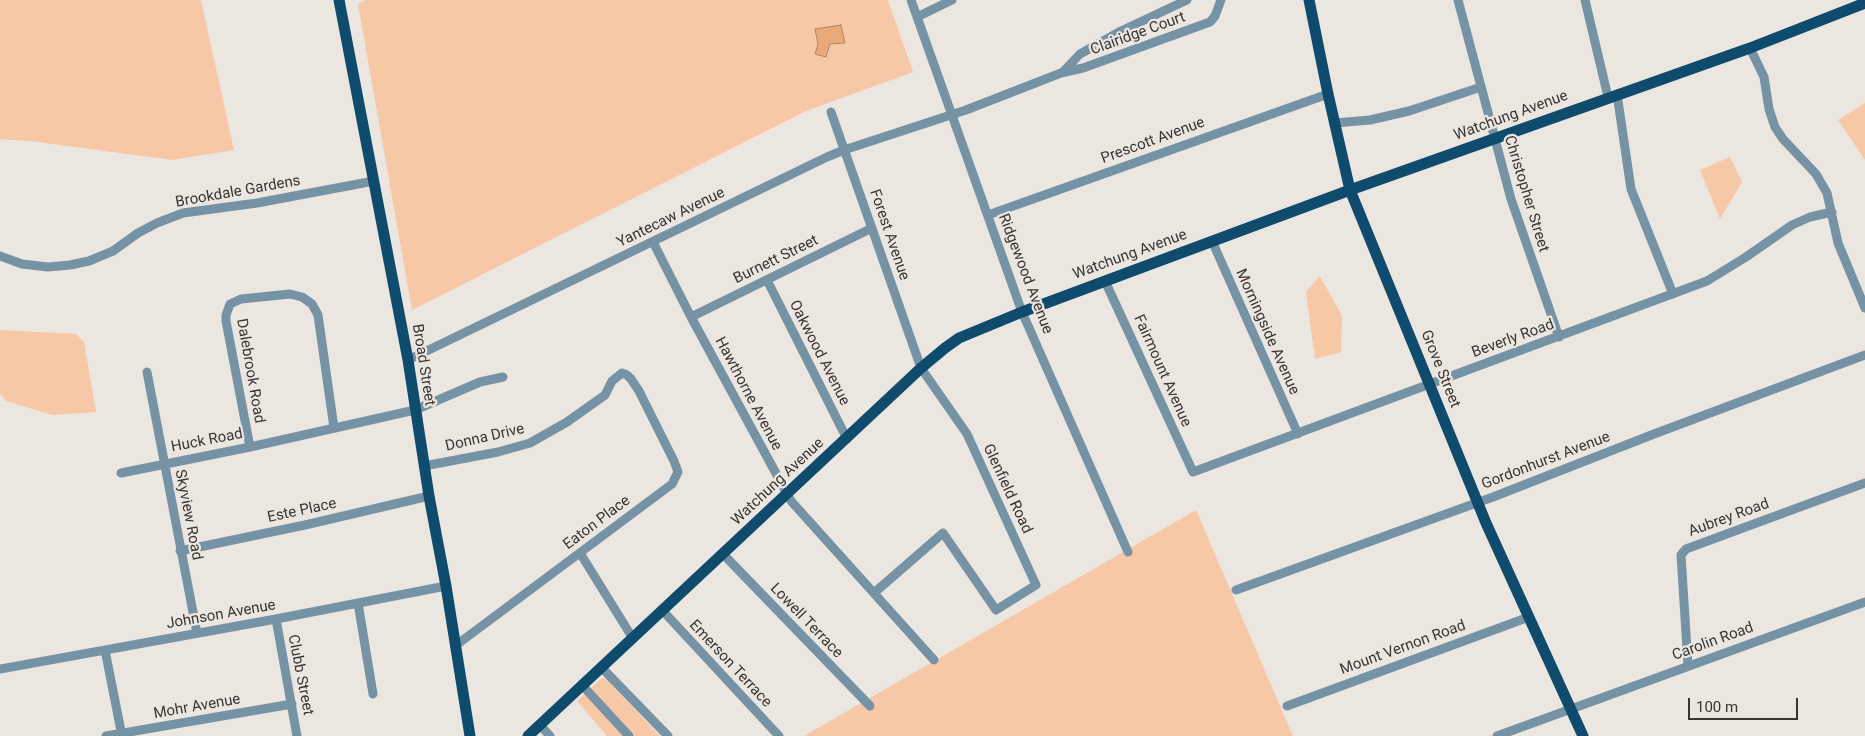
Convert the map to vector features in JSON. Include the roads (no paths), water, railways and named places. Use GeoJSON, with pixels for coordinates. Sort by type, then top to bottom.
{"type":"FeatureCollection","features":[{"type":"Feature","properties":{"kind":"main road","name":"Broad Street"},"geometry":{"type":"LineString","coordinates":[[339,0],[408,360],[470,736]]}},
{"type":"Feature","properties":{"kind":"main road","name":"Grove Street"},"geometry":{"type":"LineString","coordinates":[[1309,0],[1350,190],[1478,502],[1582,736]]}},
{"type":"Feature","properties":{"kind":"main road","name":"Watchung Avenue"},"geometry":{"type":"LineString","coordinates":[[528,736],[921,368],[959,338],[1022,312],[1212,241],[1494,138],[1750,48],[1865,3]]}},
{"type":"Feature","properties":{"kind":"street","name":"Ridgewood Avenue"},"geometry":{"type":"LineString","coordinates":[[912,0],[1022,312],[1128,552]]}},
{"type":"Feature","properties":{"kind":"street"},"geometry":{"type":"LineString","coordinates":[[918,17],[952,0]]}},
{"type":"Feature","properties":{"kind":"street","name":"Clairidge Court"},"geometry":{"type":"LineString","coordinates":[[1061,73],[1080,54],[1121,31],[1186,0]]}},
{"type":"Feature","properties":{"kind":"street"},"geometry":{"type":"LineString","coordinates":[[1214,0],[1217,10]]}},
{"type":"Feature","properties":{"kind":"street","name":"Clairidge Court"},"geometry":{"type":"LineString","coordinates":[[952,114],[1061,73],[1083,68],[1210,22],[1221,0]]}},
{"type":"Feature","properties":{"kind":"street","name":"Christopher Street"},"geometry":{"type":"LineString","coordinates":[[1458,0],[1511,199],[1559,337]]}},
{"type":"Feature","properties":{"kind":"street"},"geometry":{"type":"LineString","coordinates":[[1585,0],[1613,96],[1632,189],[1673,294]]}},
{"type":"Feature","properties":{"kind":"street"},"geometry":{"type":"LineString","coordinates":[[1750,48],[1764,77],[1769,108],[1776,127],[1783,139],[1816,174],[1827,193],[1838,243],[1865,308]]}},
{"type":"Feature","properties":{"kind":"street"},"geometry":{"type":"LineString","coordinates":[[1335,124],[1370,120],[1409,111],[1481,87]]}},
{"type":"Feature","properties":{"kind":"street","name":"Prescott Avenue"},"geometry":{"type":"LineString","coordinates":[[988,215],[1328,94]]}},
{"type":"Feature","properties":{"kind":"street","name":"Forest Avenue"},"geometry":{"type":"LineString","coordinates":[[831,112],[921,368]]}},
{"type":"Feature","properties":{"kind":"street","name":"Yantecaw Avenue"},"geometry":{"type":"LineString","coordinates":[[408,360],[844,150],[952,114]]}},
{"type":"Feature","properties":{"kind":"street","name":"Brookdale Gardens"},"geometry":{"type":"LineString","coordinates":[[0,256],[22,264],[48,267],[70,265],[89,261],[113,251],[151,226],[183,213],[257,203],[374,181]]}},
{"type":"Feature","properties":{"kind":"street","name":"Beverly Road"},"geometry":{"type":"LineString","coordinates":[[1193,472],[1707,281],[1792,225],[1810,217],[1832,212]]}},
{"type":"Feature","properties":{"kind":"street","name":"Burnett Street"},"geometry":{"type":"LineString","coordinates":[[691,317],[872,228]]}},
{"type":"Feature","properties":{"kind":"street","name":"Morningside Avenue"},"geometry":{"type":"LineString","coordinates":[[1212,241],[1298,434]]}},
{"type":"Feature","properties":{"kind":"street","name":"Hawthorne Avenue"},"geometry":{"type":"LineString","coordinates":[[653,242],[691,317],[787,494],[934,660]]}},
{"type":"Feature","properties":{"kind":"street","name":"Oakwood Avenue"},"geometry":{"type":"LineString","coordinates":[[767,280],[847,439]]}},
{"type":"Feature","properties":{"kind":"street","name":"Fairmount Avenue"},"geometry":{"type":"LineString","coordinates":[[1105,281],[1193,472]]}},
{"type":"Feature","properties":{"kind":"street","name":"Dalebrook Road"},"geometry":{"type":"LineString","coordinates":[[250,447],[226,321],[230,304],[240,299],[290,294],[302,297],[312,304],[318,315],[334,428]]}},
{"type":"Feature","properties":{"kind":"street","name":"Gordonhurst Avenue"},"geometry":{"type":"LineString","coordinates":[[1236,590],[1478,502],[1865,355]]}},
{"type":"Feature","properties":{"kind":"street","name":"Glenfield Road"},"geometry":{"type":"LineString","coordinates":[[874,592],[943,533],[996,610],[1036,585],[966,434],[921,368]]}},
{"type":"Feature","properties":{"kind":"street","name":"Skyview Road"},"geometry":{"type":"LineString","coordinates":[[147,372],[197,633]]}},
{"type":"Feature","properties":{"kind":"street","name":"Donna Drive"},"geometry":{"type":"LineString","coordinates":[[424,466],[498,452],[530,443],[566,422],[605,395],[612,380],[622,373],[627,374],[638,391]]}},
{"type":"Feature","properties":{"kind":"street","name":"Huck Road"},"geometry":{"type":"LineString","coordinates":[[121,473],[250,447],[416,410],[480,382],[503,377]]}},
{"type":"Feature","properties":{"kind":"street","name":"Eaton Place"},"geometry":{"type":"LineString","coordinates":[[455,646],[676,480],[678,472],[674,461],[638,391]]}},
{"type":"Feature","properties":{"kind":"street","name":"Aubrey Road"},"geometry":{"type":"LineString","coordinates":[[1688,665],[1681,555],[1686,549],[1865,483]]}},
{"type":"Feature","properties":{"kind":"street","name":"Este Place"},"geometry":{"type":"LineString","coordinates":[[180,551],[305,525],[429,496]]}},
{"type":"Feature","properties":{"kind":"street"},"geometry":{"type":"LineString","coordinates":[[580,553],[632,637]]}},
{"type":"Feature","properties":{"kind":"street","name":"Lowell Terrace"},"geometry":{"type":"LineString","coordinates":[[723,554],[870,706]]}},
{"type":"Feature","properties":{"kind":"street","name":"Johnson Avenue"},"geometry":{"type":"LineString","coordinates":[[0,669],[446,586]]}},
{"type":"Feature","properties":{"kind":"street","name":"Carolin Road"},"geometry":{"type":"LineString","coordinates":[[1497,736],[1865,602]]}},
{"type":"Feature","properties":{"kind":"street"},"geometry":{"type":"LineString","coordinates":[[358,603],[373,694]]}},
{"type":"Feature","properties":{"kind":"street","name":"Emerson Terrace"},"geometry":{"type":"LineString","coordinates":[[663,610],[779,736]]}},
{"type":"Feature","properties":{"kind":"street","name":"Mount Vernon Road"},"geometry":{"type":"LineString","coordinates":[[1287,706],[1529,617]]}},
{"type":"Feature","properties":{"kind":"street","name":"Clubb Street"},"geometry":{"type":"LineString","coordinates":[[276,619],[297,736]]}},
{"type":"Feature","properties":{"kind":"street"},"geometry":{"type":"LineString","coordinates":[[105,650],[122,735]]}},
{"type":"Feature","properties":{"kind":"street"},"geometry":{"type":"LineString","coordinates":[[601,667],[668,736]]}},
{"type":"Feature","properties":{"kind":"street"},"geometry":{"type":"LineString","coordinates":[[582,685],[629,736]]}},
{"type":"Feature","properties":{"kind":"street","name":"Mohr Avenue"},"geometry":{"type":"LineString","coordinates":[[106,736],[122,735],[292,704]]}},
{"type":"Feature","properties":{"kind":"street"},"geometry":{"type":"LineString","coordinates":[[540,725],[550,736]]}}]}
